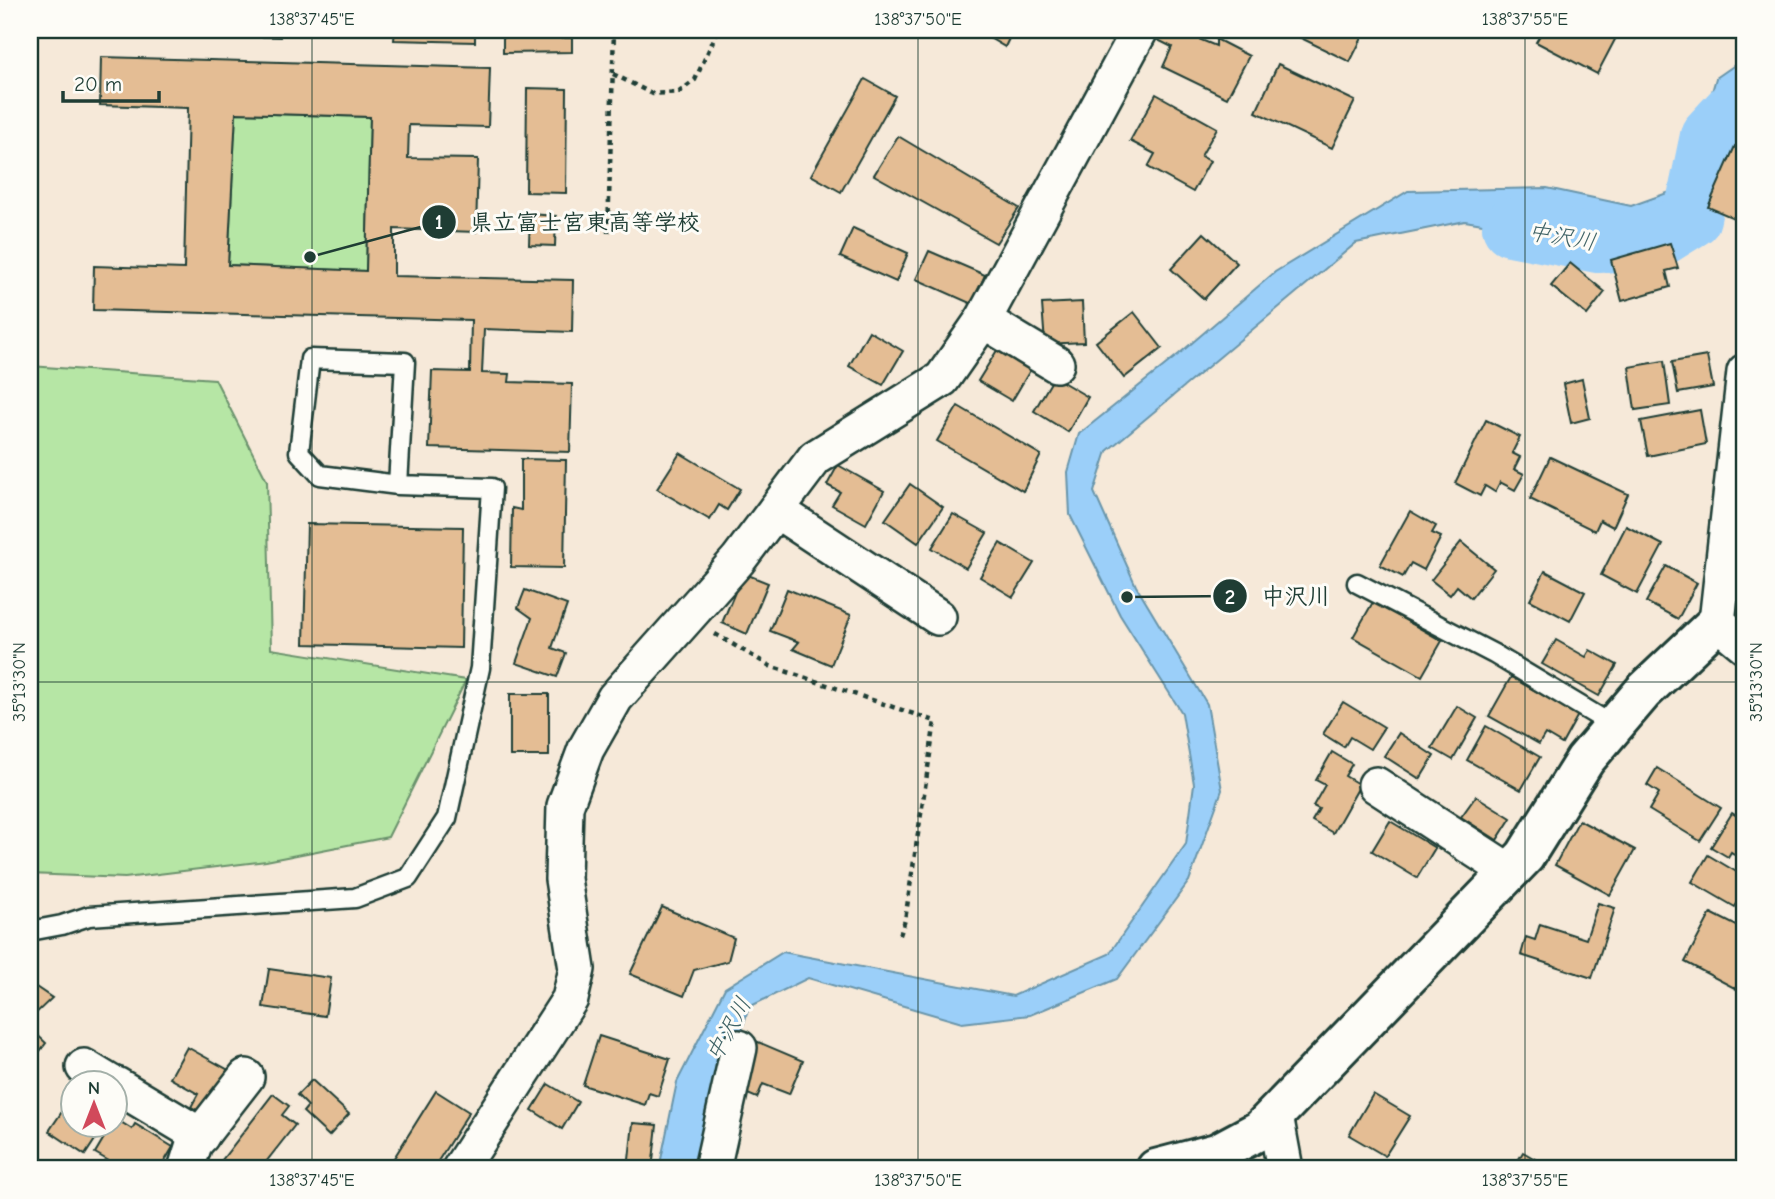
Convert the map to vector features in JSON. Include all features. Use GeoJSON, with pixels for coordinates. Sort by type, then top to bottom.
{"type":"FeatureCollection","features":[{"type":"Feature","properties":{"kind":"street"},"geometry":{"type":"LineString","coordinates":[[460,1169],[570,999],[576,969],[563,879],[565,806],[586,749],[615,698],[738,560],[815,458],[942,379],[983,320],[1140,30]]}},
{"type":"Feature","properties":{"kind":"street"},"geometry":{"type":"LineString","coordinates":[[983,320],[1056,364]]}},
{"type":"Feature","properties":{"kind":"street"},"geometry":{"type":"LineString","coordinates":[[1156,1169],[1217,1153],[1260,1130],[1525,856],[1585,761],[1643,692],[1731,633],[1745,372]]}},
{"type":"Feature","properties":{"kind":"street"},"geometry":{"type":"LineString","coordinates":[[776,510],[938,617]]}},
{"type":"Feature","properties":{"kind":"street"},"geometry":{"type":"LineString","coordinates":[[1376,785],[1510,872]]}},
{"type":"Feature","properties":{"kind":"street"},"geometry":{"type":"LineString","coordinates":[[712,1169],[738,1048]]}},
{"type":"Feature","properties":{"kind":"street"},"geometry":{"type":"LineString","coordinates":[[186,1169],[194,1144],[246,1077]]}},
{"type":"Feature","properties":{"kind":"street"},"geometry":{"type":"LineString","coordinates":[[130,1094],[201,1136]]}},
{"type":"Feature","properties":{"kind":"street"},"geometry":{"type":"LineString","coordinates":[[1275,1115],[1285,1169]]}},
{"type":"Feature","properties":{"kind":"lane"},"geometry":{"type":"LineString","coordinates":[[30,931],[89,916],[355,898],[408,878],[447,818],[477,682],[492,488],[398,485],[320,475],[299,452],[310,359],[405,362],[398,485]]}},
{"type":"Feature","properties":{"kind":"lane"},"geometry":{"type":"LineString","coordinates":[[1357,583],[1494,654],[1614,726]]}},
{"type":"Feature","properties":{"kind":"path"},"geometry":{"type":"LineString","coordinates":[[608,233],[614,30]]}},
{"type":"Feature","properties":{"kind":"path"},"geometry":{"type":"LineString","coordinates":[[613,74],[653,94],[679,92],[695,80],[718,30]]}},
{"type":"Feature","properties":{"kind":"path"},"geometry":{"type":"LineString","coordinates":[[687,617],[770,666],[935,721],[905,920],[899,938]]}},
{"type":"Feature","properties":{"kind":"green space"},"geometry":{"type":"Polygon","coordinates":[[[236,113],[370,117],[366,271],[228,265],[236,113]]]}},
{"type":"Feature","properties":{"kind":"green space"},"geometry":{"type":"Polygon","coordinates":[[[30,366],[215,379],[267,481],[271,649],[466,680],[388,837],[266,861],[125,878],[30,874],[30,366]]]}},
{"type":"Feature","properties":{"kind":"water"},"geometry":{"type":"Polygon","coordinates":[[[30,30],[37,30],[35,70],[30,70],[30,30]]]}},
{"type":"Feature","properties":{"kind":"water"},"geometry":{"type":"Polygon","coordinates":[[[1745,58],[1745,108],[1701,206],[1672,230],[1589,242],[1465,221],[1356,243],[1107,451],[1094,492],[1136,586],[1207,704],[1222,790],[1189,881],[1117,979],[1030,1015],[962,1023],[808,978],[749,1007],[698,1169],[659,1169],[677,1082],[725,988],[783,952],[1013,996],[1109,954],[1186,844],[1194,784],[1182,713],[1120,615],[1070,515],[1068,472],[1079,434],[1275,272],[1408,191],[1547,188],[1631,206],[1684,187],[1716,78],[1745,58]]]}},
{"type":"Feature","properties":{"kind":"building"},"geometry":{"type":"Polygon","coordinates":[[[233,30],[280,30],[280,37],[233,36],[233,30]]]}},
{"type":"Feature","properties":{"kind":"building"},"geometry":{"type":"Polygon","coordinates":[[[395,30],[475,30],[475,42],[394,40],[395,30]]]}},
{"type":"Feature","properties":{"kind":"building"},"geometry":{"type":"Polygon","coordinates":[[[503,30],[562,30],[563,38],[572,38],[572,52],[503,53],[503,30]]]}},
{"type":"Feature","properties":{"kind":"building"},"geometry":{"type":"Polygon","coordinates":[[[976,30],[1013,30],[1005,47],[976,30]]]}},
{"type":"Feature","properties":{"kind":"building"},"geometry":{"type":"Polygon","coordinates":[[[1159,30],[1184,30],[1184,33],[1216,46],[1216,39],[1249,56],[1227,98],[1163,67],[1172,47],[1154,38],[1159,30]]]}},
{"type":"Feature","properties":{"kind":"building"},"geometry":{"type":"Polygon","coordinates":[[[1229,30],[1247,30],[1243,37],[1229,30]]]}},
{"type":"Feature","properties":{"kind":"building"},"geometry":{"type":"Polygon","coordinates":[[[1303,30],[1366,30],[1350,62],[1299,37],[1303,30]]]}},
{"type":"Feature","properties":{"kind":"building"},"geometry":{"type":"Polygon","coordinates":[[[1543,30],[1620,30],[1597,74],[1536,42],[1543,30]]]}},
{"type":"Feature","properties":{"kind":"building"},"geometry":{"type":"Polygon","coordinates":[[[101,57],[490,68],[488,127],[409,125],[408,158],[478,159],[476,232],[394,229],[394,276],[573,280],[572,332],[484,329],[482,373],[510,374],[509,382],[572,384],[570,452],[429,448],[432,371],[470,372],[471,320],[93,310],[94,266],[184,269],[188,108],[100,105],[101,57]],[[236,113],[228,265],[366,271],[370,117],[236,113]]]}},
{"type":"Feature","properties":{"kind":"building"},"geometry":{"type":"Polygon","coordinates":[[[1278,64],[1355,101],[1332,148],[1256,112],[1278,64]]]}},
{"type":"Feature","properties":{"kind":"building"},"geometry":{"type":"Polygon","coordinates":[[[865,79],[895,96],[841,192],[811,175],[865,79]]]}},
{"type":"Feature","properties":{"kind":"building"},"geometry":{"type":"Polygon","coordinates":[[[527,88],[567,89],[566,193],[526,192],[527,88]]]}},
{"type":"Feature","properties":{"kind":"building"},"geometry":{"type":"Polygon","coordinates":[[[30,94],[36,94],[35,126],[30,126],[30,94]]]}},
{"type":"Feature","properties":{"kind":"building"},"geometry":{"type":"Polygon","coordinates":[[[1156,94],[1217,128],[1201,156],[1210,161],[1193,192],[1148,167],[1155,154],[1130,141],[1156,94]]]}},
{"type":"Feature","properties":{"kind":"building"},"geometry":{"type":"Polygon","coordinates":[[[898,136],[1019,208],[996,243],[874,175],[898,136]]]}},
{"type":"Feature","properties":{"kind":"building"},"geometry":{"type":"Polygon","coordinates":[[[1735,146],[1745,150],[1743,222],[1708,207],[1735,146]]]}},
{"type":"Feature","properties":{"kind":"building"},"geometry":{"type":"Polygon","coordinates":[[[530,214],[556,216],[555,246],[529,245],[530,214]]]}},
{"type":"Feature","properties":{"kind":"building"},"geometry":{"type":"Polygon","coordinates":[[[853,228],[908,253],[896,282],[840,257],[853,228]]]}},
{"type":"Feature","properties":{"kind":"building"},"geometry":{"type":"Polygon","coordinates":[[[1204,233],[1237,263],[1204,299],[1171,269],[1204,233]]]}},
{"type":"Feature","properties":{"kind":"building"},"geometry":{"type":"Polygon","coordinates":[[[1670,243],[1678,268],[1666,271],[1670,287],[1622,301],[1611,260],[1670,243]]]}},
{"type":"Feature","properties":{"kind":"building"},"geometry":{"type":"Polygon","coordinates":[[[929,251],[985,275],[972,304],[916,279],[929,251]]]}},
{"type":"Feature","properties":{"kind":"building"},"geometry":{"type":"Polygon","coordinates":[[[1570,263],[1605,292],[1587,315],[1551,286],[1570,263]]]}},
{"type":"Feature","properties":{"kind":"building"},"geometry":{"type":"Polygon","coordinates":[[[1082,302],[1084,342],[1045,344],[1042,304],[1082,302]]]}},
{"type":"Feature","properties":{"kind":"building"},"geometry":{"type":"Polygon","coordinates":[[[1134,312],[1162,348],[1124,378],[1096,342],[1134,312]]]}},
{"type":"Feature","properties":{"kind":"building"},"geometry":{"type":"Polygon","coordinates":[[[869,331],[903,351],[883,385],[849,366],[869,331]]]}},
{"type":"Feature","properties":{"kind":"building"},"geometry":{"type":"Polygon","coordinates":[[[999,347],[1032,367],[1012,401],[978,381],[999,347]]]}},
{"type":"Feature","properties":{"kind":"building"},"geometry":{"type":"Polygon","coordinates":[[[1707,356],[1713,387],[1678,393],[1672,362],[1707,356]]]}},
{"type":"Feature","properties":{"kind":"building"},"geometry":{"type":"Polygon","coordinates":[[[1664,361],[1670,405],[1635,410],[1629,367],[1664,361]]]}},
{"type":"Feature","properties":{"kind":"building"},"geometry":{"type":"Polygon","coordinates":[[[1054,377],[1088,397],[1068,432],[1034,411],[1054,377]]]}},
{"type":"Feature","properties":{"kind":"building"},"geometry":{"type":"Polygon","coordinates":[[[1582,379],[1590,418],[1571,423],[1563,384],[1582,379]]]}},
{"type":"Feature","properties":{"kind":"building"},"geometry":{"type":"Polygon","coordinates":[[[958,406],[1041,455],[1023,491],[937,441],[958,406]]]}},
{"type":"Feature","properties":{"kind":"building"},"geometry":{"type":"Polygon","coordinates":[[[1700,410],[1706,444],[1648,456],[1641,421],[1700,410]]]}},
{"type":"Feature","properties":{"kind":"building"},"geometry":{"type":"Polygon","coordinates":[[[1486,420],[1520,437],[1512,453],[1520,457],[1514,469],[1524,474],[1515,490],[1500,482],[1495,492],[1485,486],[1480,496],[1455,483],[1486,420]]]}},
{"type":"Feature","properties":{"kind":"building"},"geometry":{"type":"Polygon","coordinates":[[[680,453],[740,489],[727,510],[719,505],[710,520],[657,489],[680,453]]]}},
{"type":"Feature","properties":{"kind":"building"},"geometry":{"type":"Polygon","coordinates":[[[1550,457],[1628,494],[1613,527],[1600,520],[1595,531],[1530,499],[1550,457]]]}},
{"type":"Feature","properties":{"kind":"building"},"geometry":{"type":"Polygon","coordinates":[[[521,459],[566,460],[564,568],[511,567],[512,508],[521,510],[521,459]]]}},
{"type":"Feature","properties":{"kind":"building"},"geometry":{"type":"Polygon","coordinates":[[[838,465],[884,491],[866,524],[832,505],[840,492],[827,485],[838,465]]]}},
{"type":"Feature","properties":{"kind":"building"},"geometry":{"type":"Polygon","coordinates":[[[910,484],[943,507],[918,543],[885,520],[910,484]]]}},
{"type":"Feature","properties":{"kind":"building"},"geometry":{"type":"Polygon","coordinates":[[[1410,511],[1436,526],[1432,533],[1441,537],[1424,570],[1411,563],[1403,577],[1380,565],[1410,511]]]}},
{"type":"Feature","properties":{"kind":"building"},"geometry":{"type":"Polygon","coordinates":[[[953,514],[987,533],[966,568],[932,548],[953,514]]]}},
{"type":"Feature","properties":{"kind":"building"},"geometry":{"type":"Polygon","coordinates":[[[307,524],[463,527],[461,648],[304,644],[307,524]]]}},
{"type":"Feature","properties":{"kind":"building"},"geometry":{"type":"Polygon","coordinates":[[[1626,526],[1663,545],[1637,594],[1601,575],[1626,526]]]}},
{"type":"Feature","properties":{"kind":"building"},"geometry":{"type":"Polygon","coordinates":[[[1461,542],[1494,569],[1471,598],[1457,586],[1450,595],[1431,580],[1461,542]]]}},
{"type":"Feature","properties":{"kind":"building"},"geometry":{"type":"Polygon","coordinates":[[[1000,543],[1034,563],[1013,597],[980,577],[1000,543]]]}},
{"type":"Feature","properties":{"kind":"building"},"geometry":{"type":"Polygon","coordinates":[[[1666,566],[1697,583],[1678,619],[1646,602],[1666,566]]]}},
{"type":"Feature","properties":{"kind":"building"},"geometry":{"type":"Polygon","coordinates":[[[1545,571],[1585,592],[1570,621],[1530,600],[1545,571]]]}},
{"type":"Feature","properties":{"kind":"building"},"geometry":{"type":"Polygon","coordinates":[[[743,573],[768,583],[747,634],[722,623],[743,573]]]}},
{"type":"Feature","properties":{"kind":"building"},"geometry":{"type":"Polygon","coordinates":[[[787,589],[851,615],[831,665],[793,649],[799,642],[770,631],[787,589]]]}},
{"type":"Feature","properties":{"kind":"building"},"geometry":{"type":"Polygon","coordinates":[[[525,590],[567,605],[552,648],[566,653],[557,677],[516,663],[532,618],[518,608],[525,590]]]}},
{"type":"Feature","properties":{"kind":"building"},"geometry":{"type":"Polygon","coordinates":[[[1373,602],[1442,641],[1422,676],[1353,637],[1373,602]]]}},
{"type":"Feature","properties":{"kind":"building"},"geometry":{"type":"Polygon","coordinates":[[[1556,640],[1586,657],[1590,650],[1617,665],[1599,696],[1542,664],[1556,640]]]}},
{"type":"Feature","properties":{"kind":"building"},"geometry":{"type":"Polygon","coordinates":[[[1511,677],[1578,715],[1562,744],[1545,734],[1539,744],[1489,716],[1511,677]]]}},
{"type":"Feature","properties":{"kind":"building"},"geometry":{"type":"Polygon","coordinates":[[[510,694],[549,694],[549,756],[510,756],[510,694]]]}},
{"type":"Feature","properties":{"kind":"building"},"geometry":{"type":"Polygon","coordinates":[[[1343,702],[1384,727],[1370,749],[1350,737],[1344,747],[1323,734],[1343,702]]]}},
{"type":"Feature","properties":{"kind":"building"},"geometry":{"type":"Polygon","coordinates":[[[1457,706],[1477,718],[1453,760],[1432,748],[1457,706]]]}},
{"type":"Feature","properties":{"kind":"building"},"geometry":{"type":"Polygon","coordinates":[[[1486,726],[1540,757],[1521,790],[1467,760],[1486,726]]]}},
{"type":"Feature","properties":{"kind":"building"},"geometry":{"type":"Polygon","coordinates":[[[1399,733],[1434,756],[1420,779],[1384,756],[1399,733]]]}},
{"type":"Feature","properties":{"kind":"building"},"geometry":{"type":"Polygon","coordinates":[[[1332,752],[1352,764],[1345,776],[1360,785],[1333,833],[1312,821],[1319,809],[1313,806],[1325,785],[1316,780],[1332,752]]]}},
{"type":"Feature","properties":{"kind":"building"},"geometry":{"type":"Polygon","coordinates":[[[1657,768],[1721,808],[1700,841],[1649,810],[1659,793],[1647,785],[1657,768]]]}},
{"type":"Feature","properties":{"kind":"building"},"geometry":{"type":"Polygon","coordinates":[[[1476,796],[1511,818],[1497,840],[1461,817],[1476,796]]]}},
{"type":"Feature","properties":{"kind":"building"},"geometry":{"type":"Polygon","coordinates":[[[1732,813],[1745,821],[1745,861],[1731,852],[1728,857],[1711,847],[1732,813]]]}},
{"type":"Feature","properties":{"kind":"building"},"geometry":{"type":"Polygon","coordinates":[[[1579,820],[1635,850],[1610,895],[1555,865],[1579,820]]]}},
{"type":"Feature","properties":{"kind":"building"},"geometry":{"type":"Polygon","coordinates":[[[1390,821],[1435,848],[1417,878],[1372,851],[1390,821]]]}},
{"type":"Feature","properties":{"kind":"building"},"geometry":{"type":"Polygon","coordinates":[[[1708,855],[1745,877],[1745,890],[1735,907],[1692,882],[1708,855]]]}},
{"type":"Feature","properties":{"kind":"building"},"geometry":{"type":"Polygon","coordinates":[[[1598,903],[1615,908],[1592,978],[1521,955],[1526,937],[1535,940],[1540,924],[1586,939],[1598,903]]]}},
{"type":"Feature","properties":{"kind":"building"},"geometry":{"type":"Polygon","coordinates":[[[662,907],[734,938],[728,961],[694,970],[684,996],[630,974],[662,907]]]}},
{"type":"Feature","properties":{"kind":"building"},"geometry":{"type":"Polygon","coordinates":[[[1711,913],[1745,930],[1745,982],[1740,991],[1685,962],[1711,913]]]}},
{"type":"Feature","properties":{"kind":"building"},"geometry":{"type":"Polygon","coordinates":[[[269,969],[331,978],[325,1016],[263,1007],[269,969]]]}},
{"type":"Feature","properties":{"kind":"building"},"geometry":{"type":"Polygon","coordinates":[[[30,983],[52,998],[30,1019],[30,983]]]}},
{"type":"Feature","properties":{"kind":"building"},"geometry":{"type":"Polygon","coordinates":[[[30,1028],[46,1043],[30,1064],[30,1028]]]}},
{"type":"Feature","properties":{"kind":"building"},"geometry":{"type":"Polygon","coordinates":[[[599,1036],[670,1059],[658,1096],[649,1093],[645,1105],[583,1085],[599,1036]]]}},
{"type":"Feature","properties":{"kind":"building"},"geometry":{"type":"Polygon","coordinates":[[[751,1039],[803,1061],[789,1094],[763,1084],[757,1098],[731,1087],[751,1039]]]}},
{"type":"Feature","properties":{"kind":"building"},"geometry":{"type":"Polygon","coordinates":[[[187,1047],[232,1072],[208,1116],[191,1107],[198,1094],[170,1078],[187,1047]]]}},
{"type":"Feature","properties":{"kind":"building"},"geometry":{"type":"Polygon","coordinates":[[[312,1080],[349,1114],[329,1136],[303,1112],[308,1106],[297,1095],[312,1080]]]}},
{"type":"Feature","properties":{"kind":"building"},"geometry":{"type":"Polygon","coordinates":[[[548,1084],[578,1102],[562,1129],[532,1110],[548,1084]]]}},
{"type":"Feature","properties":{"kind":"building"},"geometry":{"type":"Polygon","coordinates":[[[436,1091],[469,1112],[433,1169],[387,1169],[436,1091]]]}},
{"type":"Feature","properties":{"kind":"building"},"geometry":{"type":"Polygon","coordinates":[[[273,1094],[289,1106],[282,1115],[295,1125],[266,1162],[276,1169],[215,1169],[273,1094]]]}},
{"type":"Feature","properties":{"kind":"building"},"geometry":{"type":"Polygon","coordinates":[[[1373,1094],[1410,1116],[1385,1156],[1349,1135],[1373,1094]]]}},
{"type":"Feature","properties":{"kind":"building"},"geometry":{"type":"Polygon","coordinates":[[[60,1115],[60,1138],[49,1131],[60,1115]]]}},
{"type":"Feature","properties":{"kind":"building"},"geometry":{"type":"Polygon","coordinates":[[[633,1123],[657,1125],[652,1169],[628,1169],[633,1123]]]}},
{"type":"Feature","properties":{"kind":"building"},"geometry":{"type":"Polygon","coordinates":[[[135,1124],[173,1147],[160,1169],[104,1168],[109,1161],[95,1153],[103,1140],[130,1140],[130,1128],[132,1129],[135,1124]]]}},
{"type":"Feature","properties":{"kind":"building"},"geometry":{"type":"Polygon","coordinates":[[[62,1140],[95,1140],[85,1155],[62,1140]]]}},
{"type":"Feature","properties":{"kind":"building"},"geometry":{"type":"Polygon","coordinates":[[[1523,1152],[1552,1169],[1513,1169],[1523,1152]]]}},
{"type":"Feature","properties":{"kind":"waterway","name":"中沢川"},"geometry":{"type":"LineString","coordinates":[[1511,227],[1598,244],[1655,241],[1692,218],[1709,136],[1745,97]]}},
{"type":"Feature","properties":{"kind":"place","name":"県立富士宮東高等学校"},"geometry":{"type":"Point","coordinates":[310,257]}},
{"type":"Feature","properties":{"kind":"place","name":"中沢川"},"geometry":{"type":"Point","coordinates":[1127,597]}}]}
